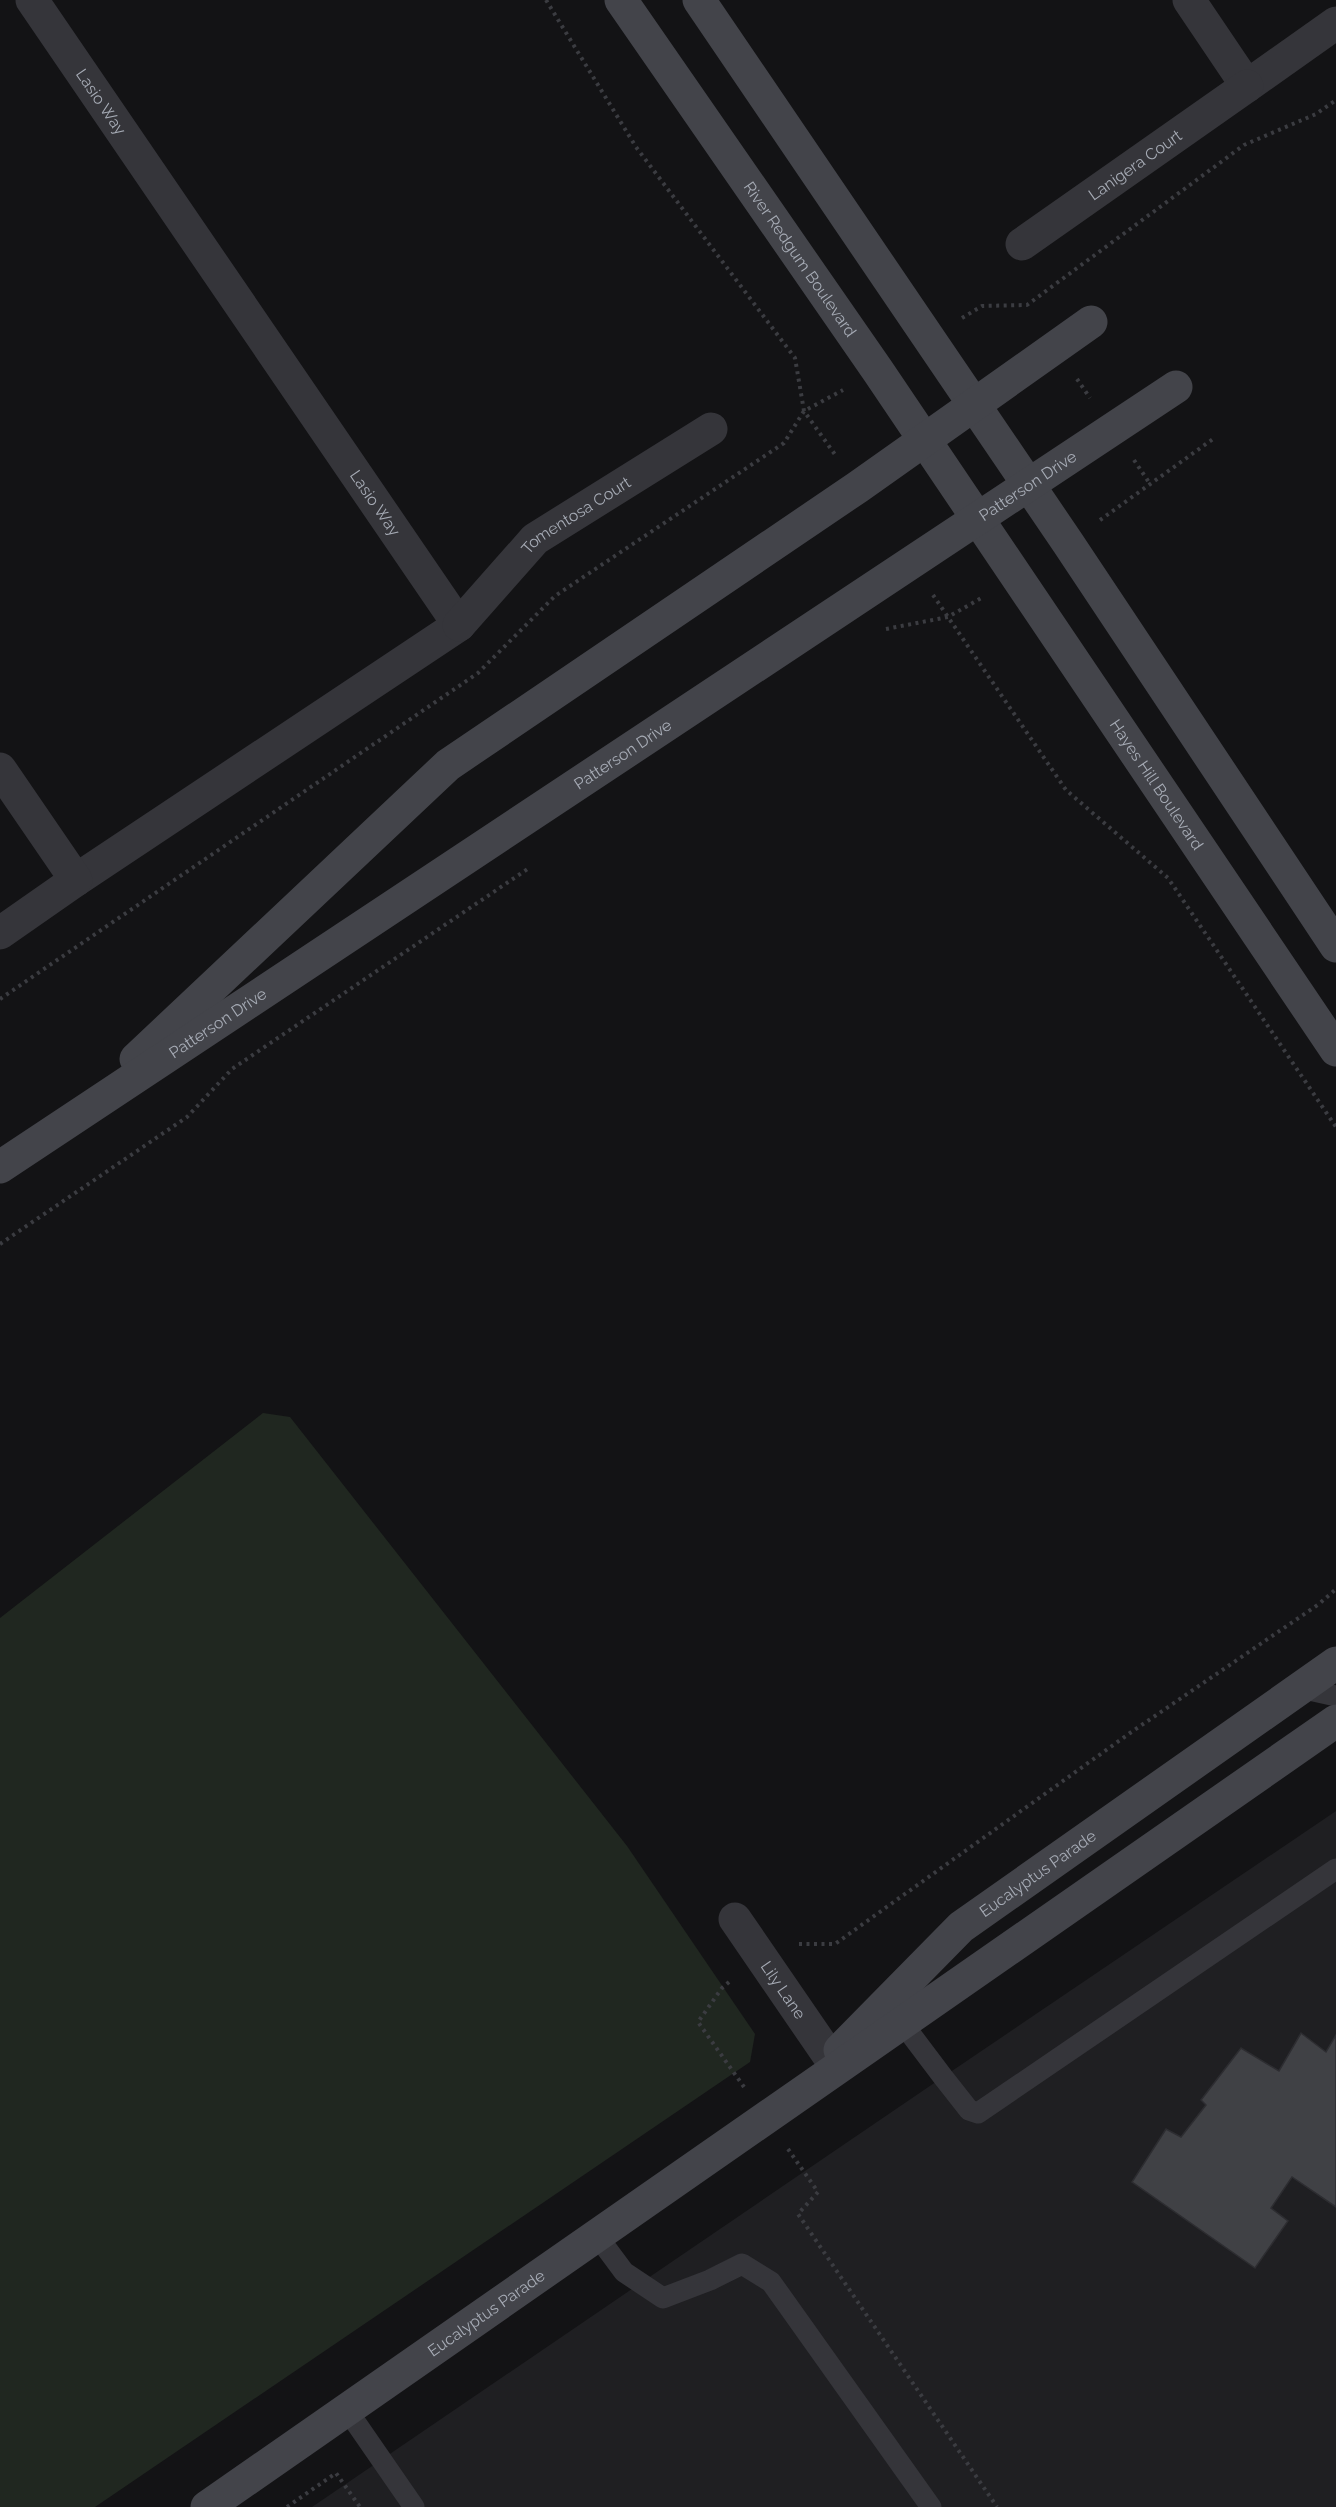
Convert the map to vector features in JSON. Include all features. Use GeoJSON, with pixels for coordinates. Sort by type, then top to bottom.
{"type":"FeatureCollection","features":[{"type":"Feature","properties":{"kind":"street","name":"Lasio Way"},"geometry":{"type":"LineString","coordinates":[[32,0],[459,625]]}},
{"type":"Feature","properties":{"kind":"street","name":"River Redgum Boulevard"},"geometry":{"type":"LineString","coordinates":[[621,0],[978,519]]}},
{"type":"Feature","properties":{"kind":"street"},"geometry":{"type":"LineString","coordinates":[[699,0],[974,404],[1336,946]]}},
{"type":"Feature","properties":{"kind":"street"},"geometry":{"type":"LineString","coordinates":[[1189,0],[1247,86]]}},
{"type":"Feature","properties":{"kind":"street","name":"Lanigera Court"},"geometry":{"type":"LineString","coordinates":[[1022,244],[1336,23]]}},
{"type":"Feature","properties":{"kind":"street","name":"Patterson Drive"},"geometry":{"type":"LineString","coordinates":[[69,1122],[448,765],[923,440],[1091,322]]}},
{"type":"Feature","properties":{"kind":"street","name":"Patterson Drive"},"geometry":{"type":"LineString","coordinates":[[0,1167],[1176,387]]}},
{"type":"Feature","properties":{"kind":"street","name":"Tomentosa Court"},"geometry":{"type":"LineString","coordinates":[[459,625],[536,539],[711,429]]}},
{"type":"Feature","properties":{"kind":"street","name":"Hayes Hill Boulevard"},"geometry":{"type":"LineString","coordinates":[[978,519],[1336,1050]]}},
{"type":"Feature","properties":{"kind":"street"},"geometry":{"type":"LineString","coordinates":[[0,933],[459,625]]}},
{"type":"Feature","properties":{"kind":"street"},"geometry":{"type":"LineString","coordinates":[[0,770],[76,880]]}},
{"type":"Feature","properties":{"kind":"street","name":"Eucalyptus Parade"},"geometry":{"type":"LineString","coordinates":[[207,2507],[766,2119],[899,2008],[961,1927],[1336,1663]]}},
{"type":"Feature","properties":{"kind":"street","name":"Eucalyptus Parade"},"geometry":{"type":"LineString","coordinates":[[766,2119],[831,2059],[899,2008],[1336,1721]]}},
{"type":"Feature","properties":{"kind":"street","name":"Lily Lane"},"geometry":{"type":"LineString","coordinates":[[735,1919],[831,2059]]}},
{"type":"Feature","properties":{"kind":"lane"},"geometry":{"type":"LineString","coordinates":[[1300,1688],[1336,1696]]}},
{"type":"Feature","properties":{"kind":"lane"},"geometry":{"type":"LineString","coordinates":[[899,2008],[969,2110],[978,2113],[1336,1869]]}},
{"type":"Feature","properties":{"kind":"lane"},"geometry":{"type":"LineString","coordinates":[[598,2237],[624,2272],[663,2298],[710,2280],[742,2264],[771,2282],[931,2507]]}},
{"type":"Feature","properties":{"kind":"lane"},"geometry":{"type":"LineString","coordinates":[[347,2410],[414,2507]]}},
{"type":"Feature","properties":{"kind":"path"},"geometry":{"type":"LineString","coordinates":[[929,338],[982,306],[1027,305],[1244,146],[1316,114],[1336,100]]}},
{"type":"Feature","properties":{"kind":"path"},"geometry":{"type":"LineString","coordinates":[[0,999],[478,673],[555,596],[784,443],[804,411],[878,371]]}},
{"type":"Feature","properties":{"kind":"path"},"geometry":{"type":"LineString","coordinates":[[0,1244],[187,1117],[232,1069],[530,867]]}},
{"type":"Feature","properties":{"kind":"path"},"geometry":{"type":"LineString","coordinates":[[287,2507],[336,2473],[360,2507]]}},
{"type":"Feature","properties":{"kind":"shaded area"},"geometry":{"type":"Polygon","coordinates":[[[263,1413],[290,1417],[627,1846],[755,2034],[750,2062],[95,2507],[0,2507],[0,1618],[263,1413]]]}},
{"type":"Feature","properties":{"kind":"shaded area"},"geometry":{"type":"Polygon","coordinates":[[[1336,1811],[1336,2507],[312,2507],[943,2077],[1336,1811]]]}},
{"type":"Feature","properties":{"kind":"building"},"geometry":{"type":"Polygon","coordinates":[[[1301,2033],[1326,2052],[1336,2035],[1336,2207],[1292,2177],[1271,2208],[1288,2221],[1255,2268],[1132,2182],[1166,2129],[1181,2137],[1206,2105],[1201,2100],[1241,2048],[1279,2071],[1301,2033]]]}}]}
